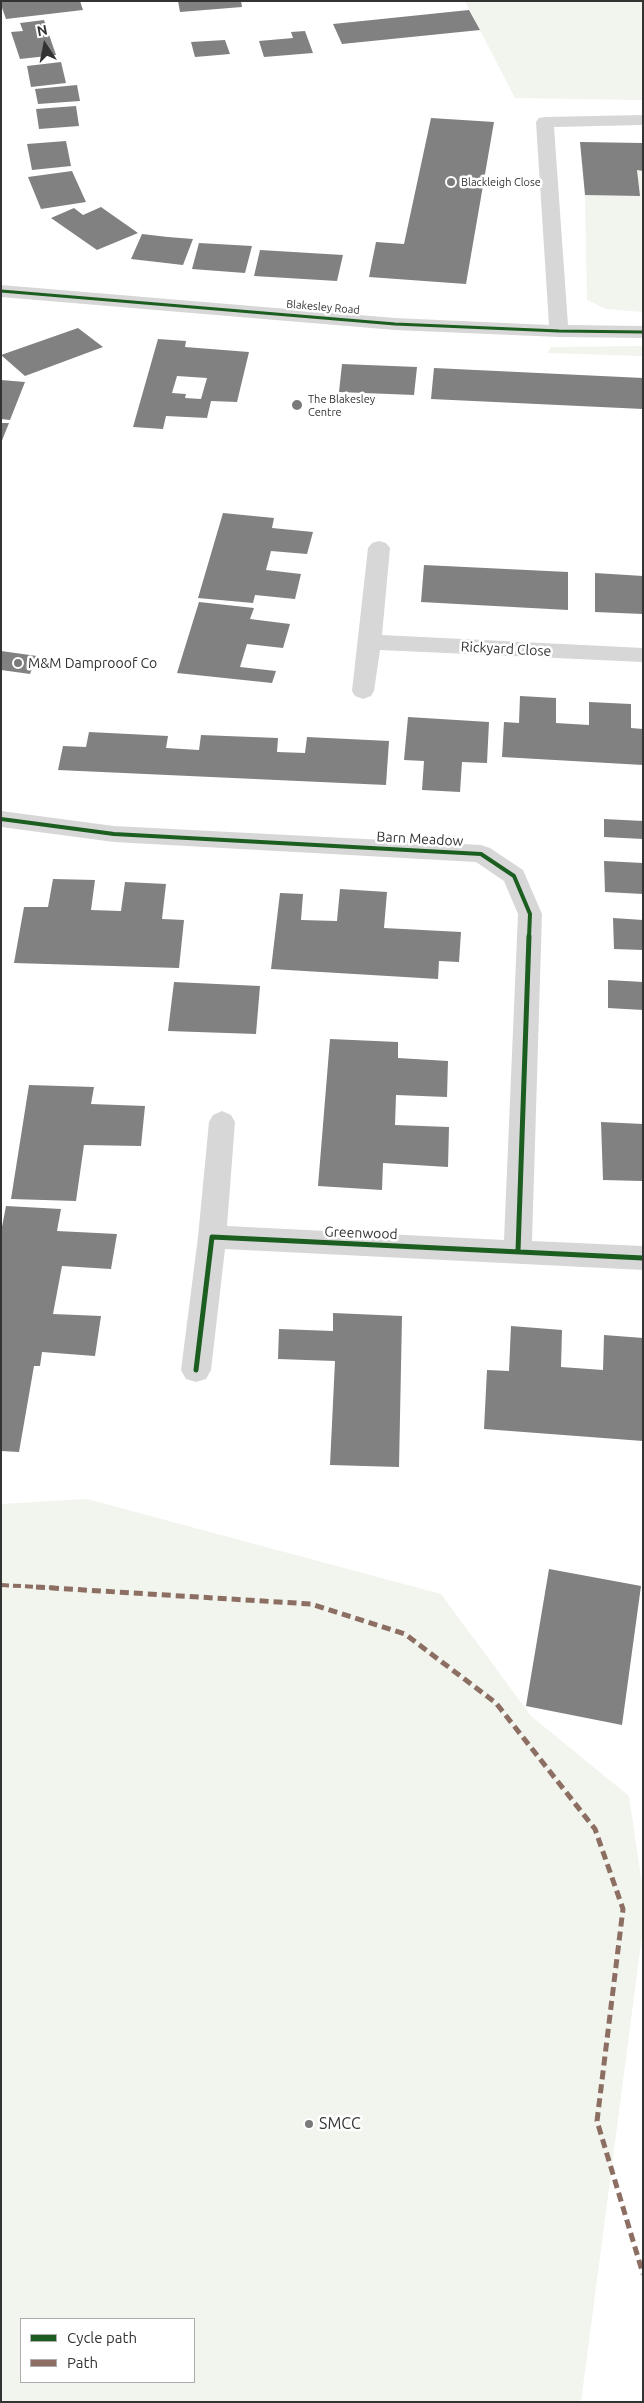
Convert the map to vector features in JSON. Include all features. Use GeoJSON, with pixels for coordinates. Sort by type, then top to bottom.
{"type":"FeatureCollection","features":[{"type":"Feature","properties":{"kind":"street"},"geometry":{"type":"LineString","coordinates":[[559,331],[545,122],[643,120]]}},
{"type":"Feature","properties":{"kind":"street","name":"Blakesley Road"},"geometry":{"type":"LineString","coordinates":[[1,291],[395,324],[559,331],[643,332]]}},
{"type":"Feature","properties":{"kind":"street"},"geometry":{"type":"LineString","coordinates":[[364,691],[378,548]]}},
{"type":"Feature","properties":{"kind":"street","name":"Rickyard Close"},"geometry":{"type":"LineString","coordinates":[[370,642],[643,655]]}},
{"type":"Feature","properties":{"kind":"street","name":"Barn Meadow"},"geometry":{"type":"LineString","coordinates":[[1,819],[114,834],[481,854],[514,876],[530,914],[518,1251]]}},
{"type":"Feature","properties":{"kind":"street"},"geometry":{"type":"LineString","coordinates":[[196,1370],[212,1237],[222,1122]]}},
{"type":"Feature","properties":{"kind":"street","name":"Greenwood"},"geometry":{"type":"LineString","coordinates":[[212,1237],[643,1258]]}},
{"type":"Feature","properties":{"kind":"shaded area"},"geometry":{"type":"Polygon","coordinates":[[[465,1],[643,1],[643,100],[515,98],[465,1]]]}},
{"type":"Feature","properties":{"kind":"shaded area"},"geometry":{"type":"Polygon","coordinates":[[[637,170],[643,171],[643,312],[606,309],[587,300],[585,195],[640,196],[637,170]]]}},
{"type":"Feature","properties":{"kind":"shaded area"},"geometry":{"type":"Polygon","coordinates":[[[643,346],[643,356],[547,353],[551,347],[643,346]]]}},
{"type":"Feature","properties":{"kind":"shaded area","name":"SMCC"},"geometry":{"type":"Polygon","coordinates":[[[87,1499],[441,1594],[531,1716],[629,1796],[643,1891],[643,1928],[581,2402],[1,2402],[1,1504],[87,1499]]]}},
{"type":"Feature","properties":{"kind":"building"},"geometry":{"type":"Polygon","coordinates":[[[5,1],[80,1],[83,10],[6,19],[1,5],[1,2],[5,1]]]}},
{"type":"Feature","properties":{"kind":"building"},"geometry":{"type":"Polygon","coordinates":[[[178,1],[241,1],[242,7],[180,12],[178,1]]]}},
{"type":"Feature","properties":{"kind":"building"},"geometry":{"type":"Polygon","coordinates":[[[469,10],[480,30],[342,44],[333,24],[469,10]]]}},
{"type":"Feature","properties":{"kind":"building"},"geometry":{"type":"Polygon","coordinates":[[[44,20],[56,55],[20,59],[11,32],[23,31],[20,23],[44,20]]]}},
{"type":"Feature","properties":{"kind":"building"},"geometry":{"type":"Polygon","coordinates":[[[305,31],[313,53],[264,57],[259,41],[293,38],[291,32],[305,31]]]}},
{"type":"Feature","properties":{"kind":"building"},"geometry":{"type":"Polygon","coordinates":[[[225,40],[230,54],[195,57],[191,42],[225,40]]]}},
{"type":"Feature","properties":{"kind":"building"},"geometry":{"type":"Polygon","coordinates":[[[61,62],[66,83],[31,87],[27,66],[61,62]]]}},
{"type":"Feature","properties":{"kind":"building"},"geometry":{"type":"Polygon","coordinates":[[[77,85],[80,101],[38,104],[35,89],[77,85]]]}},
{"type":"Feature","properties":{"kind":"building"},"geometry":{"type":"Polygon","coordinates":[[[76,106],[79,126],[39,129],[36,109],[76,106]]]}},
{"type":"Feature","properties":{"kind":"building","name":"Blackleigh Close"},"geometry":{"type":"Polygon","coordinates":[[[431,118],[494,122],[466,284],[369,277],[376,242],[404,244],[431,118]]]}},
{"type":"Feature","properties":{"kind":"building"},"geometry":{"type":"Polygon","coordinates":[[[66,141],[71,166],[32,170],[27,144],[66,141]]]}},
{"type":"Feature","properties":{"kind":"building"},"geometry":{"type":"Polygon","coordinates":[[[580,142],[643,143],[643,171],[637,170],[640,196],[585,195],[580,142]]]}},
{"type":"Feature","properties":{"kind":"building"},"geometry":{"type":"Polygon","coordinates":[[[72,171],[86,202],[41,209],[28,177],[72,171]]]}},
{"type":"Feature","properties":{"kind":"building"},"geometry":{"type":"Polygon","coordinates":[[[101,207],[138,233],[97,250],[51,218],[74,208],[83,215],[101,207]]]}},
{"type":"Feature","properties":{"kind":"building"},"geometry":{"type":"Polygon","coordinates":[[[142,234],[193,239],[183,265],[131,259],[142,234]]]}},
{"type":"Feature","properties":{"kind":"building"},"geometry":{"type":"Polygon","coordinates":[[[199,243],[252,246],[245,273],[192,269],[199,243]]]}},
{"type":"Feature","properties":{"kind":"building"},"geometry":{"type":"Polygon","coordinates":[[[260,250],[343,255],[337,281],[254,276],[260,250]]]}},
{"type":"Feature","properties":{"kind":"building"},"geometry":{"type":"Polygon","coordinates":[[[78,328],[103,347],[25,376],[1,355],[78,328]]]}},
{"type":"Feature","properties":{"kind":"building"},"geometry":{"type":"Polygon","coordinates":[[[158,339],[186,341],[185,347],[249,352],[237,402],[211,401],[207,418],[166,416],[163,429],[133,427],[158,339]],[[177,376],[172,393],[186,394],[185,398],[201,399],[207,378],[177,376]]]}},
{"type":"Feature","properties":{"kind":"building"},"geometry":{"type":"Polygon","coordinates":[[[342,364],[417,367],[414,395],[339,392],[342,364]]]}},
{"type":"Feature","properties":{"kind":"building"},"geometry":{"type":"Polygon","coordinates":[[[434,368],[643,378],[643,409],[431,399],[434,368]]]}},
{"type":"Feature","properties":{"kind":"building"},"geometry":{"type":"Polygon","coordinates":[[[1,380],[25,382],[10,420],[1,419],[1,380]]]}},
{"type":"Feature","properties":{"kind":"building"},"geometry":{"type":"Polygon","coordinates":[[[1,423],[9,423],[1,443],[1,423]]]}},
{"type":"Feature","properties":{"kind":"building"},"geometry":{"type":"Polygon","coordinates":[[[223,513],[274,518],[272,528],[313,532],[307,554],[271,551],[266,570],[301,574],[295,599],[255,595],[253,603],[198,598],[223,513]]]}},
{"type":"Feature","properties":{"kind":"building"},"geometry":{"type":"Polygon","coordinates":[[[424,565],[568,572],[568,610],[421,602],[424,565]]]}},
{"type":"Feature","properties":{"kind":"building"},"geometry":{"type":"Polygon","coordinates":[[[595,573],[643,576],[643,614],[595,612],[595,573]]]}},
{"type":"Feature","properties":{"kind":"building"},"geometry":{"type":"Polygon","coordinates":[[[199,602],[254,608],[250,619],[290,624],[283,648],[247,644],[240,667],[276,671],[272,683],[177,673],[199,602]]]}},
{"type":"Feature","properties":{"kind":"building","name":"M&M Damprooof Co"},"geometry":{"type":"Polygon","coordinates":[[[1,651],[37,656],[30,674],[1,670],[1,651]]]}},
{"type":"Feature","properties":{"kind":"building"},"geometry":{"type":"Polygon","coordinates":[[[520,696],[556,698],[556,723],[589,725],[589,702],[631,704],[631,728],[643,729],[643,765],[502,757],[504,722],[519,723],[520,696]]]}},
{"type":"Feature","properties":{"kind":"building"},"geometry":{"type":"Polygon","coordinates":[[[408,717],[489,722],[487,763],[462,762],[460,792],[422,790],[424,761],[404,760],[408,717]]]}},
{"type":"Feature","properties":{"kind":"building"},"geometry":{"type":"Polygon","coordinates":[[[89,732],[168,736],[166,748],[199,750],[201,735],[278,738],[277,752],[305,753],[307,737],[389,741],[386,785],[58,770],[63,746],[86,747],[89,732]]]}},
{"type":"Feature","properties":{"kind":"building"},"geometry":{"type":"Polygon","coordinates":[[[604,819],[643,821],[643,839],[604,837],[604,819]]]}},
{"type":"Feature","properties":{"kind":"building"},"geometry":{"type":"Polygon","coordinates":[[[604,861],[643,863],[643,894],[605,892],[604,861]]]}},
{"type":"Feature","properties":{"kind":"building"},"geometry":{"type":"Polygon","coordinates":[[[53,879],[95,880],[91,910],[121,911],[125,882],[166,884],[162,919],[184,920],[179,968],[14,963],[24,907],[48,907],[53,879]]]}},
{"type":"Feature","properties":{"kind":"building"},"geometry":{"type":"Polygon","coordinates":[[[340,889],[387,892],[384,928],[461,932],[459,962],[439,961],[438,979],[271,969],[280,893],[303,894],[301,920],[337,921],[340,889]]]}},
{"type":"Feature","properties":{"kind":"building"},"geometry":{"type":"Polygon","coordinates":[[[613,918],[643,920],[643,950],[614,949],[613,918]]]}},
{"type":"Feature","properties":{"kind":"building"},"geometry":{"type":"Polygon","coordinates":[[[608,980],[643,982],[643,1010],[608,1008],[608,980]]]}},
{"type":"Feature","properties":{"kind":"building"},"geometry":{"type":"Polygon","coordinates":[[[174,982],[260,986],[256,1034],[168,1031],[174,982]]]}},
{"type":"Feature","properties":{"kind":"building"},"geometry":{"type":"Polygon","coordinates":[[[330,1039],[398,1042],[398,1058],[448,1061],[447,1097],[396,1095],[395,1125],[449,1127],[448,1167],[383,1163],[382,1190],[318,1186],[330,1039]]]}},
{"type":"Feature","properties":{"kind":"building"},"geometry":{"type":"Polygon","coordinates":[[[29,1085],[94,1087],[91,1104],[145,1106],[141,1146],[84,1145],[76,1201],[11,1199],[29,1085]]]}},
{"type":"Feature","properties":{"kind":"building"},"geometry":{"type":"Polygon","coordinates":[[[601,1122],[643,1124],[643,1181],[603,1180],[601,1122]]]}},
{"type":"Feature","properties":{"kind":"building"},"geometry":{"type":"Polygon","coordinates":[[[6,1206],[61,1209],[57,1231],[117,1234],[111,1269],[62,1266],[53,1314],[101,1316],[95,1356],[42,1352],[40,1366],[34,1366],[19,1452],[1,1451],[1,1232],[6,1206]]]}},
{"type":"Feature","properties":{"kind":"building"},"geometry":{"type":"Polygon","coordinates":[[[333,1313],[402,1316],[399,1467],[330,1465],[335,1361],[278,1359],[279,1329],[333,1331],[333,1313]]]}},
{"type":"Feature","properties":{"kind":"building"},"geometry":{"type":"Polygon","coordinates":[[[511,1326],[562,1330],[561,1367],[603,1370],[604,1335],[643,1338],[643,1441],[484,1429],[487,1370],[509,1371],[511,1326]]]}},
{"type":"Feature","properties":{"kind":"building"},"geometry":{"type":"Polygon","coordinates":[[[549,1569],[641,1586],[622,1725],[526,1706],[549,1569]]]}},
{"type":"Feature","properties":{"kind":"marked path"},"geometry":{"type":"LineString","coordinates":[[1,1585],[311,1604],[405,1634],[496,1703],[595,1829],[623,1909],[597,2121],[643,2274]]}},
{"type":"Feature","properties":{"kind":"cycle path"},"geometry":{"type":"LineString","coordinates":[[1,291],[395,324],[559,331],[643,332]]}},
{"type":"Feature","properties":{"kind":"cycle path"},"geometry":{"type":"LineString","coordinates":[[1,819],[114,834],[481,854],[514,876],[530,914],[518,1251]]}},
{"type":"Feature","properties":{"kind":"cycle path"},"geometry":{"type":"LineString","coordinates":[[196,1370],[212,1237],[643,1258]]}},
{"type":"Feature","properties":{"kind":"place","name":"Blackleigh Close"},"geometry":{"type":"Point","coordinates":[451,182]}},
{"type":"Feature","properties":{"kind":"place","name":"The Blakesley Centre"},"geometry":{"type":"Point","coordinates":[297,405]}},
{"type":"Feature","properties":{"kind":"place","name":"M&M Damprooof Co"},"geometry":{"type":"Point","coordinates":[18,663]}},
{"type":"Feature","properties":{"kind":"place","name":"SMCC"},"geometry":{"type":"Point","coordinates":[309,2124]}}]}
